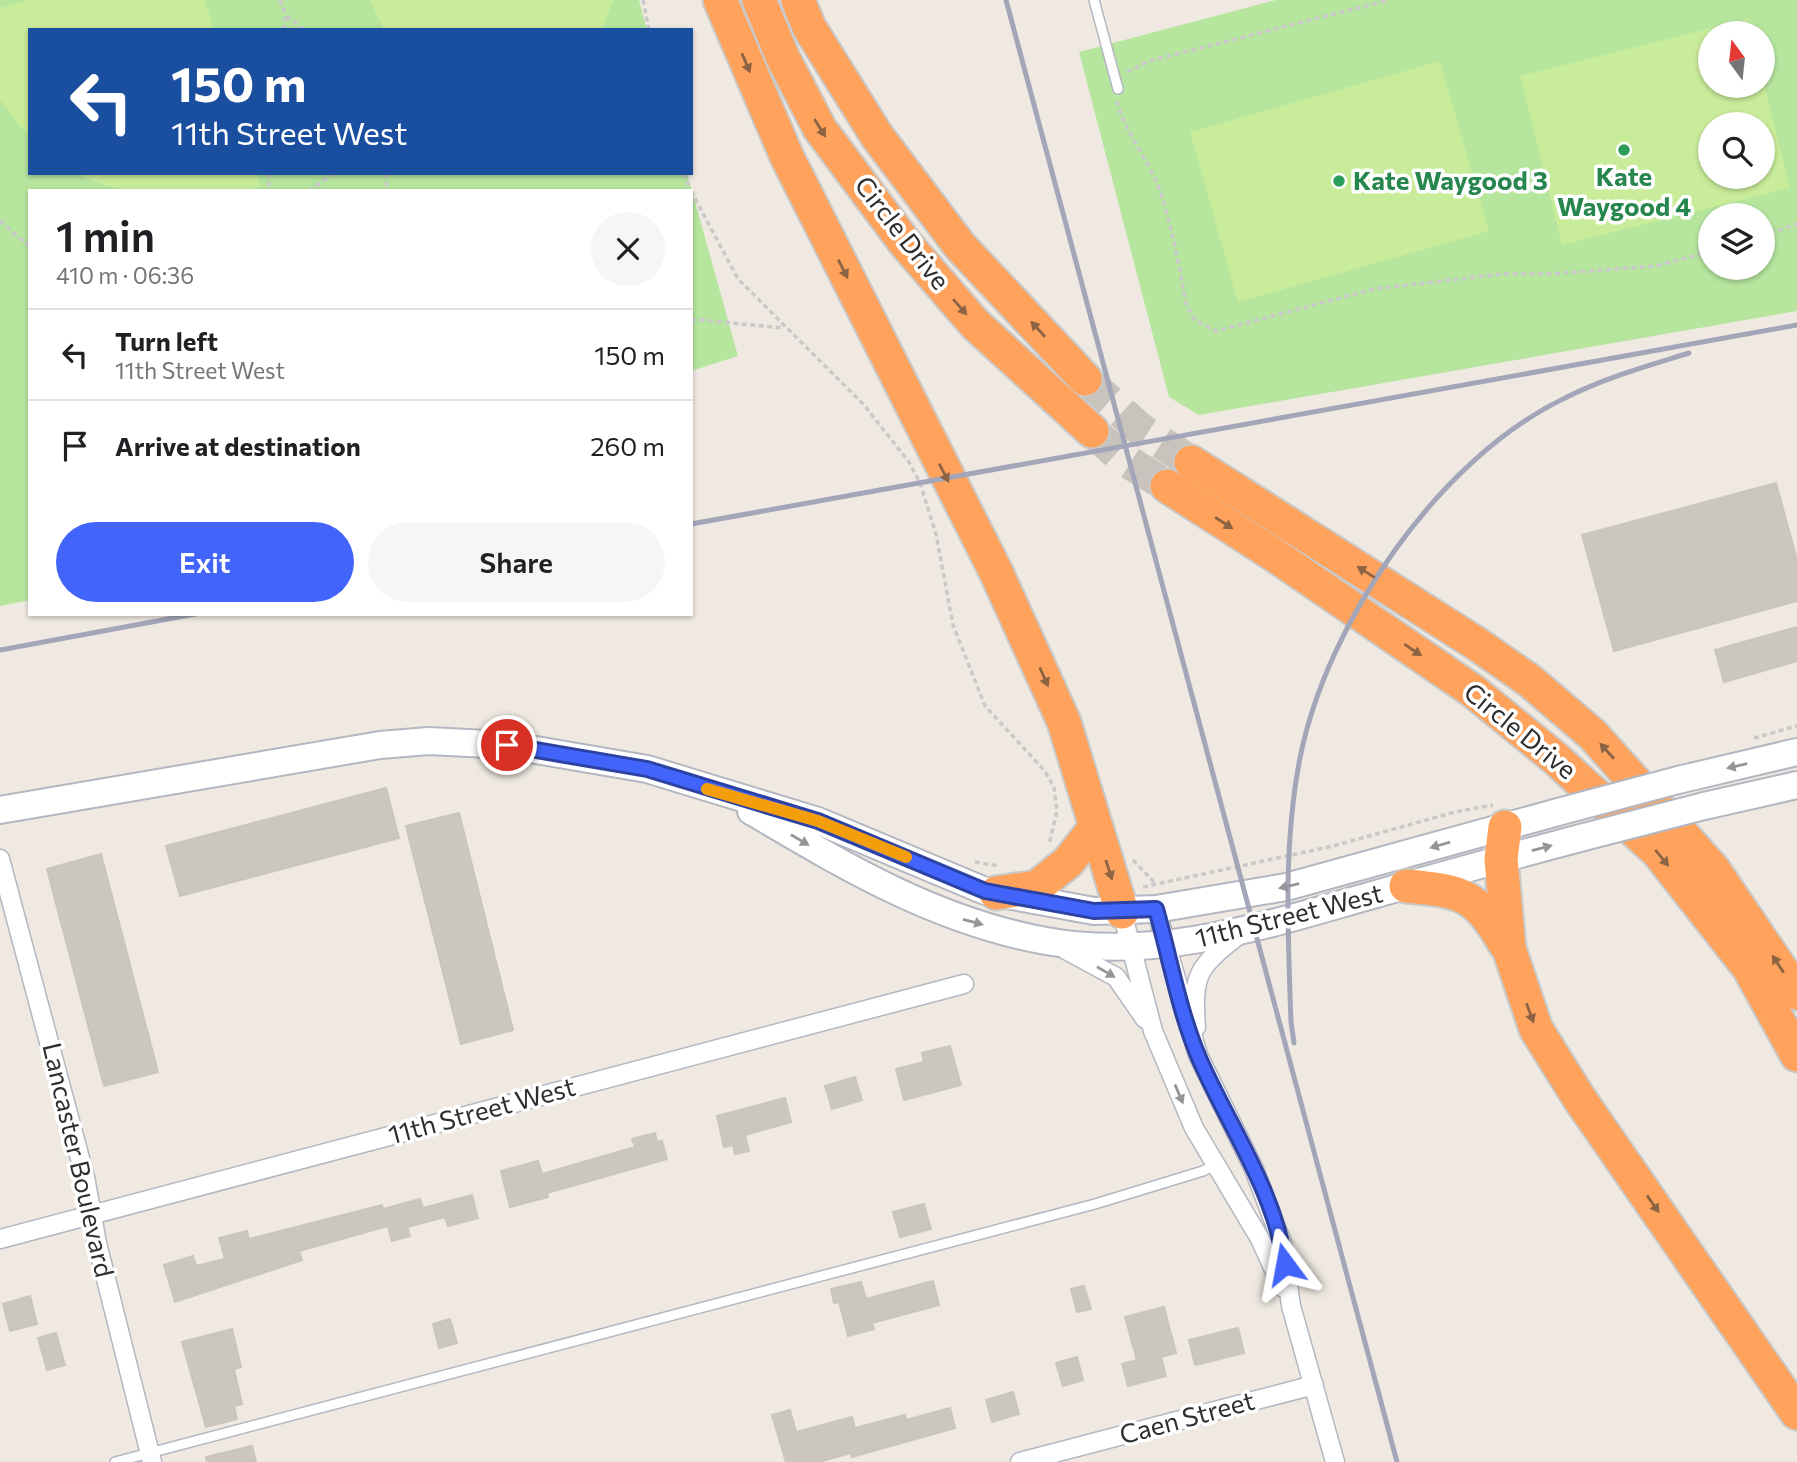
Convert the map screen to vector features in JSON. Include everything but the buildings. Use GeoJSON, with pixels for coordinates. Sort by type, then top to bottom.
{"type":"FeatureCollection","features":[{"type":"Feature","properties":{"kind":"highway"},"geometry":{"type":"LineString","coordinates":[[720,0],[787,157],[946,478],[996,572],[1064,722],[1118,900]]}},
{"type":"Feature","properties":{"kind":"highway","name":"Circle Drive"},"geometry":{"type":"LineString","coordinates":[[759,0],[783,58],[820,129],[905,243],[975,324],[1092,431]]}},
{"type":"Feature","properties":{"kind":"highway","name":"Circle Drive"},"geometry":{"type":"LineString","coordinates":[[798,0],[809,27],[877,136],[951,235],[1085,379]]}},
{"type":"Feature","properties":{"kind":"highway","name":"Circle Drive"},"geometry":{"type":"LineString","coordinates":[[1191,462],[1477,644],[1530,681],[1592,736],[1713,869],[1797,993]]}},
{"type":"Feature","properties":{"kind":"highway","name":"Circle Drive"},"geometry":{"type":"LineString","coordinates":[[1167,486],[1276,556],[1473,691],[1555,758],[1658,852],[1749,968],[1797,1055]]}},
{"type":"Feature","properties":{"kind":"highway"},"geometry":{"type":"LineString","coordinates":[[1505,815],[1501,859],[1508,949]]}},
{"type":"Feature","properties":{"kind":"highway"},"geometry":{"type":"LineString","coordinates":[[1003,880],[1037,887],[1053,853],[1096,828]]}},
{"type":"Feature","properties":{"kind":"highway"},"geometry":{"type":"LineString","coordinates":[[1406,886],[1455,891],[1486,912],[1508,949],[1536,1029],[1553,1059],[1797,1413]]}},
{"type":"Feature","properties":{"kind":"main road","name":"11th Street West"},"geometry":{"type":"LineString","coordinates":[[0,810],[329,752],[429,741],[507,745],[593,757],[647,769],[818,821],[1094,911],[1118,900],[1156,909],[1286,887],[1505,815],[1558,812],[1797,752]]}},
{"type":"Feature","properties":{"kind":"main road","name":"11th Street West"},"geometry":{"type":"LineString","coordinates":[[720,793],[885,888],[957,917],[1046,941],[1133,949],[1243,931],[1584,837],[1797,785]]}},
{"type":"Feature","properties":{"kind":"street","name":"Lancaster Boulevard"},"geometry":{"type":"LineString","coordinates":[[0,859],[85,1177],[90,1214],[151,1457]]}},
{"type":"Feature","properties":{"kind":"street"},"geometry":{"type":"LineString","coordinates":[[1118,900],[1153,1031],[1194,1128],[1260,1240],[1291,1306]]}},
{"type":"Feature","properties":{"kind":"street"},"geometry":{"type":"LineString","coordinates":[[1156,909],[1198,1055],[1254,1170],[1282,1243],[1291,1306],[1335,1462]]}},
{"type":"Feature","properties":{"kind":"street"},"geometry":{"type":"LineString","coordinates":[[1198,1055],[1195,1006],[1197,976],[1209,958],[1243,931]]}},
{"type":"Feature","properties":{"kind":"street"},"geometry":{"type":"LineString","coordinates":[[1046,941],[1116,977],[1153,1031]]}},
{"type":"Feature","properties":{"kind":"street","name":"11th Street West"},"geometry":{"type":"LineString","coordinates":[[0,1239],[964,984]]}},
{"type":"Feature","properties":{"kind":"street","name":"Caen Street"},"geometry":{"type":"LineString","coordinates":[[1020,1462],[1314,1385]]}},
{"type":"Feature","properties":{"kind":"lane"},"geometry":{"type":"LineString","coordinates":[[1094,0],[1118,89]]}},
{"type":"Feature","properties":{"kind":"lane"},"geometry":{"type":"LineString","coordinates":[[115,1462],[151,1457],[1095,1204],[1215,1165]]}},
{"type":"Feature","properties":{"kind":"path"},"geometry":{"type":"LineString","coordinates":[[280,0],[286,15],[302,28]]}},
{"type":"Feature","properties":{"kind":"path"},"geometry":{"type":"LineString","coordinates":[[643,0],[649,28]]}},
{"type":"Feature","properties":{"kind":"path"},"geometry":{"type":"LineString","coordinates":[[1389,0],[1149,61],[1128,71],[1118,89],[1120,114],[1132,131],[1164,205],[1186,304],[1195,320],[1216,331],[1374,289],[1502,274],[1550,274],[1655,267],[1698,255]]}},
{"type":"Feature","properties":{"kind":"path"},"geometry":{"type":"LineString","coordinates":[[283,28],[286,15]]}},
{"type":"Feature","properties":{"kind":"path"},"geometry":{"type":"LineString","coordinates":[[312,189],[331,175]]}},
{"type":"Feature","properties":{"kind":"path"},"geometry":{"type":"LineString","coordinates":[[693,195],[738,279],[864,405],[899,446],[914,471],[936,534],[953,625],[985,706],[1036,761],[1055,787],[1057,811],[1053,853]]}},
{"type":"Feature","properties":{"kind":"path"},"geometry":{"type":"LineString","coordinates":[[0,221],[28,245]]}},
{"type":"Feature","properties":{"kind":"path"},"geometry":{"type":"LineString","coordinates":[[1775,232],[1797,224]]}},
{"type":"Feature","properties":{"kind":"path"},"geometry":{"type":"LineString","coordinates":[[693,318],[785,328]]}},
{"type":"Feature","properties":{"kind":"path"},"geometry":{"type":"LineString","coordinates":[[1118,900],[1143,887],[1300,853],[1455,812],[1505,815]]}},
{"type":"Feature","properties":{"kind":"path"},"geometry":{"type":"LineString","coordinates":[[965,859],[1003,880]]}},
{"type":"Feature","properties":{"kind":"green space"},"geometry":{"type":"Polygon","coordinates":[[[0,0],[639,0],[646,28],[28,28],[28,175],[688,175],[691,189],[28,189],[28,600],[0,606],[0,0]]]}},
{"type":"Feature","properties":{"kind":"green space"},"geometry":{"type":"Polygon","coordinates":[[[29,0],[205,0],[213,28],[28,28],[28,136],[0,100],[0,8],[29,0]]]}},
{"type":"Feature","properties":{"kind":"green space"},"geometry":{"type":"Polygon","coordinates":[[[370,0],[613,0],[603,28],[383,28],[370,0]]]}},
{"type":"Feature","properties":{"kind":"green space"},"geometry":{"type":"Polygon","coordinates":[[[1276,0],[1797,0],[1797,311],[1199,415],[1169,397],[1079,52],[1276,0]]]}},
{"type":"Feature","properties":{"kind":"green space","name":"Kate Waygood 4"},"geometry":{"type":"Polygon","coordinates":[[[1698,32],[1698,98],[1768,98],[1771,112],[1698,112],[1698,189],[1775,189],[1775,128],[1790,188],[1730,203],[1698,203],[1698,211],[1562,245],[1520,76],[1698,32]]]}},
{"type":"Feature","properties":{"kind":"green space","name":"Kate Waygood 3"},"geometry":{"type":"Polygon","coordinates":[[[1440,61],[1489,231],[1238,302],[1190,132],[1440,61]]]}},
{"type":"Feature","properties":{"kind":"green space"},"geometry":{"type":"Polygon","coordinates":[[[81,175],[257,175],[260,186],[252,189],[123,189],[81,175]]]}},
{"type":"Feature","properties":{"kind":"green space"},"geometry":{"type":"Polygon","coordinates":[[[693,195],[738,356],[693,370],[693,195]]]}},
{"type":"Feature","properties":{"kind":"tunnel"},"geometry":{"type":"LineString","coordinates":[[1085,379],[1140,429],[1191,462]]}},
{"type":"Feature","properties":{"kind":"tunnel"},"geometry":{"type":"LineString","coordinates":[[1092,431],[1122,458],[1167,486]]}},
{"type":"Feature","properties":{"kind":"railway"},"geometry":{"type":"LineString","coordinates":[[1006,0],[1397,1462]]}},
{"type":"Feature","properties":{"kind":"railway"},"geometry":{"type":"LineString","coordinates":[[693,524],[1797,325]]}},
{"type":"Feature","properties":{"kind":"railway"},"geometry":{"type":"LineString","coordinates":[[1294,1043],[1291,1022],[1288,889],[1291,823],[1300,758],[1314,706],[1335,653],[1362,600],[1395,550],[1433,502],[1474,460],[1519,425],[1595,384],[1689,353]]}},
{"type":"Feature","properties":{"kind":"railway"},"geometry":{"type":"LineString","coordinates":[[0,650],[184,616]]}},
{"type":"Feature","properties":{"kind":"slow traffic"},"geometry":{"type":"LineString","coordinates":[[707,789],[818,821],[906,857]]}},
{"type":"Feature","properties":{"kind":"place","name":"Kate Waygood 4"},"geometry":{"type":"Point","coordinates":[1624,150]}},
{"type":"Feature","properties":{"kind":"place","name":"Kate Waygood 3"},"geometry":{"type":"Point","coordinates":[1339,181]}},
{"type":"Feature","properties":{"kind":"route"},"geometry":{"type":"LineString","coordinates":[[507,745],[593,757],[647,769],[818,821],[985,891],[1094,911],[1156,909],[1198,1055],[1254,1170],[1282,1243],[1285,1264]]}}]}
